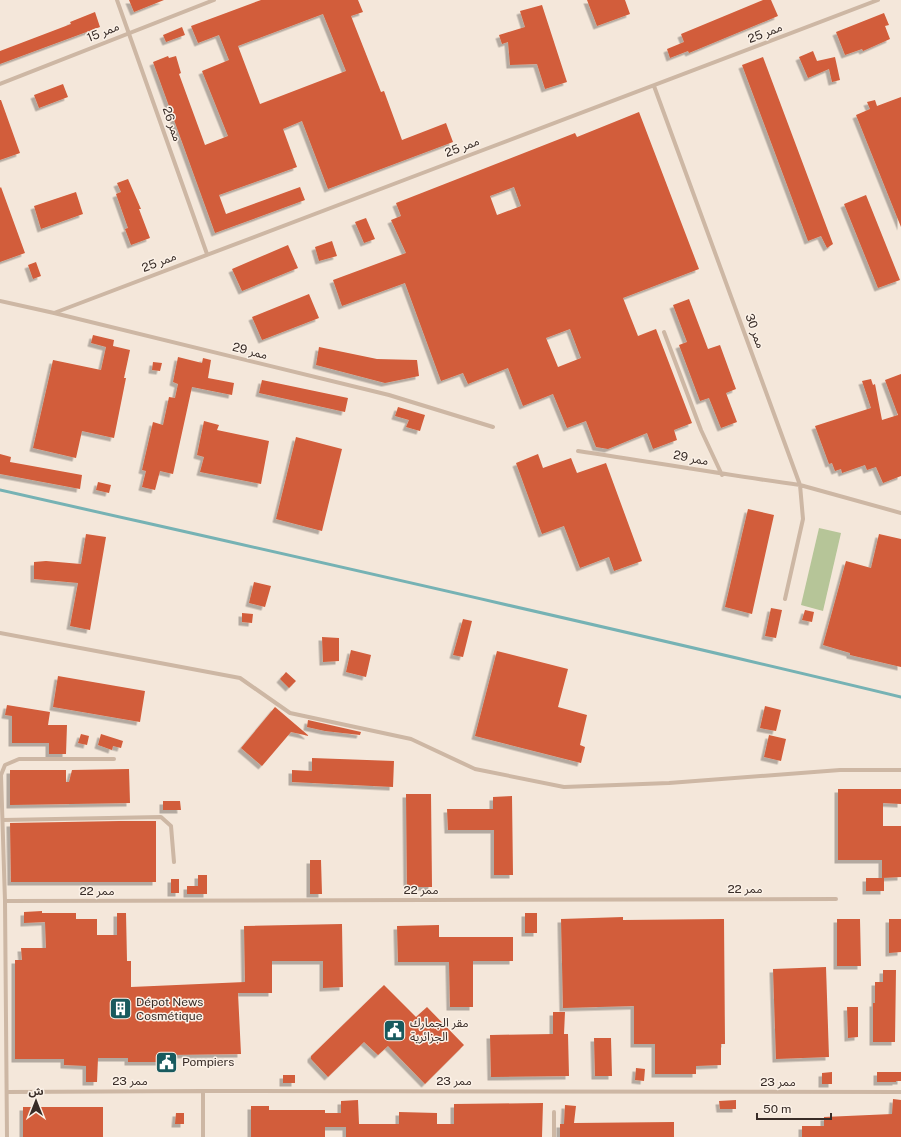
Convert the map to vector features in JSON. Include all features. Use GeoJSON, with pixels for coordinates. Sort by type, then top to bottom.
{"type":"FeatureCollection","features":[{"type":"Feature","properties":{"kind":"lane","name":"ممر 26"},"geometry":{"type":"LineString","coordinates":[[117,0],[207,254]]}},
{"type":"Feature","properties":{"kind":"lane","name":"ممر 15"},"geometry":{"type":"LineString","coordinates":[[0,84],[214,0]]}},
{"type":"Feature","properties":{"kind":"lane","name":"ممر 25"},"geometry":{"type":"LineString","coordinates":[[54,313],[878,0]]}},
{"type":"Feature","properties":{"kind":"lane","name":"ممر 30"},"geometry":{"type":"LineString","coordinates":[[654,86],[800,485],[804,519],[785,599]]}},
{"type":"Feature","properties":{"kind":"lane","name":"ممر 29"},"geometry":{"type":"LineString","coordinates":[[0,301],[389,395],[493,427]]}},
{"type":"Feature","properties":{"kind":"lane"},"geometry":{"type":"LineString","coordinates":[[664,332],[701,430],[722,474]]}},
{"type":"Feature","properties":{"kind":"lane","name":"ممر 29"},"geometry":{"type":"LineString","coordinates":[[578,451],[800,485]]}},
{"type":"Feature","properties":{"kind":"lane"},"geometry":{"type":"LineString","coordinates":[[800,485],[901,513]]}},
{"type":"Feature","properties":{"kind":"lane"},"geometry":{"type":"LineString","coordinates":[[0,633],[240,678],[290,713],[411,739],[475,769],[564,787],[669,783],[840,770],[901,770]]}},
{"type":"Feature","properties":{"kind":"lane"},"geometry":{"type":"LineString","coordinates":[[7,1137],[5,901],[1,775],[5,765],[19,759],[114,759]]}},
{"type":"Feature","properties":{"kind":"lane"},"geometry":{"type":"LineString","coordinates":[[2,820],[161,817],[171,826],[174,862]]}},
{"type":"Feature","properties":{"kind":"lane","name":"ممر 22"},"geometry":{"type":"LineString","coordinates":[[5,901],[836,899]]}},
{"type":"Feature","properties":{"kind":"lane"},"geometry":{"type":"LineString","coordinates":[[203,1091],[203,1137]]}},
{"type":"Feature","properties":{"kind":"lane","name":"ممر 23"},"geometry":{"type":"LineString","coordinates":[[6,1092],[901,1092]]}},
{"type":"Feature","properties":{"kind":"lane"},"geometry":{"type":"LineString","coordinates":[[554,1112],[554,1137]]}},
{"type":"Feature","properties":{"kind":"green space"},"geometry":{"type":"Polygon","coordinates":[[[819,528],[841,533],[823,611],[801,605],[819,528]]]}},
{"type":"Feature","properties":{"kind":"building"},"geometry":{"type":"Polygon","coordinates":[[[129,0],[164,0],[134,12],[129,0]]]}},
{"type":"Feature","properties":{"kind":"building"},"geometry":{"type":"Polygon","coordinates":[[[261,0],[358,0],[363,12],[351,16],[381,92],[384,91],[402,140],[446,123],[453,142],[328,189],[302,121],[283,129],[297,167],[219,195],[226,214],[300,187],[305,200],[215,233],[153,62],[168,56],[169,58],[176,56],[181,73],[179,74],[205,145],[228,136],[202,71],[229,60],[219,35],[198,43],[191,26],[261,0]],[[323,14],[238,46],[260,104],[346,71],[323,14]]]}},
{"type":"Feature","properties":{"kind":"building"},"geometry":{"type":"Polygon","coordinates":[[[587,0],[625,0],[630,14],[597,26],[587,0]]]}},
{"type":"Feature","properties":{"kind":"building"},"geometry":{"type":"Polygon","coordinates":[[[763,0],[771,0],[778,16],[689,53],[688,51],[670,58],[667,49],[684,42],[681,34],[763,0]]]}},
{"type":"Feature","properties":{"kind":"building"},"geometry":{"type":"Polygon","coordinates":[[[542,5],[567,82],[545,89],[537,64],[510,65],[508,42],[502,44],[499,35],[525,27],[520,11],[542,5]]]}},
{"type":"Feature","properties":{"kind":"building"},"geometry":{"type":"Polygon","coordinates":[[[95,12],[100,27],[0,64],[0,51],[71,24],[70,22],[95,12]]]}},
{"type":"Feature","properties":{"kind":"building"},"geometry":{"type":"Polygon","coordinates":[[[884,13],[889,25],[885,26],[890,39],[863,51],[862,49],[845,55],[836,32],[884,13]]]}},
{"type":"Feature","properties":{"kind":"building"},"geometry":{"type":"Polygon","coordinates":[[[182,27],[185,35],[166,42],[163,35],[182,27]]]}},
{"type":"Feature","properties":{"kind":"building"},"geometry":{"type":"Polygon","coordinates":[[[813,51],[817,61],[835,57],[840,80],[832,82],[829,69],[808,78],[799,57],[813,51]]]}},
{"type":"Feature","properties":{"kind":"building"},"geometry":{"type":"Polygon","coordinates":[[[763,57],[833,244],[827,248],[821,236],[808,241],[742,65],[763,57]]]}},
{"type":"Feature","properties":{"kind":"building"},"geometry":{"type":"Polygon","coordinates":[[[63,84],[68,97],[39,108],[34,95],[63,84]]]}},
{"type":"Feature","properties":{"kind":"building"},"geometry":{"type":"Polygon","coordinates":[[[901,97],[901,227],[856,115],[870,109],[867,102],[875,100],[877,106],[901,97]]]}},
{"type":"Feature","properties":{"kind":"building"},"geometry":{"type":"Polygon","coordinates":[[[0,100],[20,153],[0,160],[0,100]]]}},
{"type":"Feature","properties":{"kind":"building"},"geometry":{"type":"Polygon","coordinates":[[[639,112],[699,269],[623,298],[638,336],[656,329],[692,423],[674,430],[677,440],[653,449],[647,433],[608,449],[596,447],[586,421],[567,428],[553,394],[523,406],[508,368],[468,384],[463,373],[441,381],[405,283],[342,306],[333,280],[406,253],[391,220],[401,216],[396,203],[575,133],[577,137],[639,112]],[[514,187],[490,196],[497,215],[521,206],[514,187]],[[570,329],[546,338],[558,367],[581,358],[570,329]]]}},
{"type":"Feature","properties":{"kind":"building"},"geometry":{"type":"Polygon","coordinates":[[[128,179],[141,209],[139,209],[150,238],[131,245],[125,229],[128,228],[116,194],[121,192],[117,183],[128,179]]]}},
{"type":"Feature","properties":{"kind":"building"},"geometry":{"type":"Polygon","coordinates":[[[1,187],[25,253],[0,262],[0,188],[1,187]]]}},
{"type":"Feature","properties":{"kind":"building"},"geometry":{"type":"Polygon","coordinates":[[[76,192],[83,214],[41,229],[34,206],[76,192]]]}},
{"type":"Feature","properties":{"kind":"building"},"geometry":{"type":"Polygon","coordinates":[[[866,195],[900,280],[878,288],[844,204],[866,195]]]}},
{"type":"Feature","properties":{"kind":"building"},"geometry":{"type":"Polygon","coordinates":[[[366,218],[375,239],[364,243],[355,222],[366,218]]]}},
{"type":"Feature","properties":{"kind":"building"},"geometry":{"type":"Polygon","coordinates":[[[332,241],[337,256],[319,261],[315,247],[332,241]]]}},
{"type":"Feature","properties":{"kind":"building"},"geometry":{"type":"Polygon","coordinates":[[[288,245],[298,268],[242,291],[232,269],[288,245]]]}},
{"type":"Feature","properties":{"kind":"building"},"geometry":{"type":"Polygon","coordinates":[[[36,262],[41,276],[33,279],[28,265],[36,262]]]}},
{"type":"Feature","properties":{"kind":"building"},"geometry":{"type":"Polygon","coordinates":[[[309,294],[319,318],[262,340],[252,317],[309,294]]]}},
{"type":"Feature","properties":{"kind":"building"},"geometry":{"type":"Polygon","coordinates":[[[689,299],[708,349],[720,345],[736,389],[726,393],[737,422],[721,428],[709,398],[700,401],[679,345],[687,342],[673,305],[689,299]]]}},
{"type":"Feature","properties":{"kind":"building"},"geometry":{"type":"Polygon","coordinates":[[[93,335],[114,340],[113,346],[130,350],[114,438],[82,431],[76,458],[33,448],[53,360],[101,370],[106,347],[91,343],[93,335]]]}},
{"type":"Feature","properties":{"kind":"building"},"geometry":{"type":"Polygon","coordinates":[[[319,347],[377,359],[417,360],[419,376],[385,383],[316,365],[319,347]]]}},
{"type":"Feature","properties":{"kind":"building"},"geometry":{"type":"Polygon","coordinates":[[[178,357],[202,363],[203,358],[211,360],[208,378],[234,383],[232,395],[192,387],[173,474],[160,471],[155,490],[142,487],[146,471],[142,470],[153,422],[163,425],[169,397],[175,398],[178,384],[173,382],[178,357]]]}},
{"type":"Feature","properties":{"kind":"building"},"geometry":{"type":"Polygon","coordinates":[[[153,362],[162,363],[160,371],[152,370],[153,362]]]}},
{"type":"Feature","properties":{"kind":"building"},"geometry":{"type":"Polygon","coordinates":[[[901,374],[901,476],[883,483],[876,467],[867,470],[865,465],[842,473],[841,469],[835,471],[832,463],[829,464],[815,426],[871,408],[862,381],[871,379],[873,385],[875,384],[882,420],[898,415],[885,380],[901,374]]]}},
{"type":"Feature","properties":{"kind":"building"},"geometry":{"type":"Polygon","coordinates":[[[262,380],[348,398],[345,412],[259,393],[262,380]]]}},
{"type":"Feature","properties":{"kind":"building"},"geometry":{"type":"Polygon","coordinates":[[[398,407],[425,415],[420,431],[406,427],[409,420],[395,416],[398,407]]]}},
{"type":"Feature","properties":{"kind":"building"},"geometry":{"type":"Polygon","coordinates":[[[204,421],[219,425],[217,430],[269,441],[261,484],[200,472],[204,457],[197,455],[204,421]]]}},
{"type":"Feature","properties":{"kind":"building"},"geometry":{"type":"Polygon","coordinates":[[[296,437],[342,449],[322,531],[276,519],[296,437]]]}},
{"type":"Feature","properties":{"kind":"building"},"geometry":{"type":"Polygon","coordinates":[[[0,454],[11,457],[10,462],[82,475],[80,489],[0,474],[0,454]]]}},
{"type":"Feature","properties":{"kind":"building"},"geometry":{"type":"Polygon","coordinates":[[[538,454],[543,468],[571,458],[577,473],[606,463],[642,561],[614,571],[609,557],[580,568],[564,526],[542,534],[516,463],[538,454]]]}},
{"type":"Feature","properties":{"kind":"building"},"geometry":{"type":"Polygon","coordinates":[[[98,482],[111,485],[109,493],[96,490],[98,482]]]}},
{"type":"Feature","properties":{"kind":"building"},"geometry":{"type":"Polygon","coordinates":[[[748,509],[774,515],[752,614],[725,607],[748,509]]]}},
{"type":"Feature","properties":{"kind":"building"},"geometry":{"type":"Polygon","coordinates":[[[86,534],[106,537],[90,630],[70,626],[78,583],[34,579],[34,562],[46,561],[81,564],[86,534]]]}},
{"type":"Feature","properties":{"kind":"building"},"geometry":{"type":"Polygon","coordinates":[[[879,534],[901,539],[901,667],[850,655],[850,653],[823,645],[846,561],[871,568],[879,534]]]}},
{"type":"Feature","properties":{"kind":"building"},"geometry":{"type":"Polygon","coordinates":[[[254,582],[271,586],[265,607],[249,603],[254,582]]]}},
{"type":"Feature","properties":{"kind":"building"},"geometry":{"type":"Polygon","coordinates":[[[771,608],[782,610],[776,638],[765,636],[771,608]]]}},
{"type":"Feature","properties":{"kind":"building"},"geometry":{"type":"Polygon","coordinates":[[[805,610],[814,612],[812,622],[802,620],[805,610]]]}},
{"type":"Feature","properties":{"kind":"building"},"geometry":{"type":"Polygon","coordinates":[[[242,613],[253,614],[252,623],[242,622],[242,613]]]}},
{"type":"Feature","properties":{"kind":"building"},"geometry":{"type":"Polygon","coordinates":[[[463,619],[472,621],[463,657],[453,655],[463,619]]]}},
{"type":"Feature","properties":{"kind":"building"},"geometry":{"type":"Polygon","coordinates":[[[322,637],[339,638],[339,661],[323,662],[322,637]]]}},
{"type":"Feature","properties":{"kind":"building"},"geometry":{"type":"Polygon","coordinates":[[[351,650],[371,655],[366,677],[346,672],[351,650]]]}},
{"type":"Feature","properties":{"kind":"building"},"geometry":{"type":"Polygon","coordinates":[[[497,651],[568,669],[558,707],[587,715],[580,745],[585,747],[581,763],[475,736],[497,651]]]}},
{"type":"Feature","properties":{"kind":"building"},"geometry":{"type":"Polygon","coordinates":[[[286,672],[296,681],[289,688],[280,679],[286,672]]]}},
{"type":"Feature","properties":{"kind":"building"},"geometry":{"type":"Polygon","coordinates":[[[58,676],[145,691],[140,722],[53,707],[58,676]]]}},
{"type":"Feature","properties":{"kind":"building"},"geometry":{"type":"Polygon","coordinates":[[[7,705],[50,712],[48,725],[67,725],[66,754],[49,754],[49,743],[12,743],[12,716],[5,715],[7,705]]]}},
{"type":"Feature","properties":{"kind":"building"},"geometry":{"type":"Polygon","coordinates":[[[765,706],[781,710],[776,731],[760,728],[765,706]]]}},
{"type":"Feature","properties":{"kind":"building"},"geometry":{"type":"Polygon","coordinates":[[[275,707],[309,736],[291,732],[262,766],[241,748],[275,707]]]}},
{"type":"Feature","properties":{"kind":"building"},"geometry":{"type":"Polygon","coordinates":[[[308,720],[361,732],[360,735],[325,731],[307,727],[308,720]]]}},
{"type":"Feature","properties":{"kind":"building"},"geometry":{"type":"Polygon","coordinates":[[[81,734],[89,736],[87,745],[78,743],[81,734]]]}},
{"type":"Feature","properties":{"kind":"building"},"geometry":{"type":"Polygon","coordinates":[[[101,734],[123,741],[121,748],[113,746],[112,750],[98,745],[101,734]]]}},
{"type":"Feature","properties":{"kind":"building"},"geometry":{"type":"Polygon","coordinates":[[[769,735],[786,739],[781,761],[764,757],[769,735]]]}},
{"type":"Feature","properties":{"kind":"building"},"geometry":{"type":"Polygon","coordinates":[[[312,758],[394,761],[393,787],[292,782],[292,770],[312,771],[312,758]]]}},
{"type":"Feature","properties":{"kind":"building"},"geometry":{"type":"Polygon","coordinates":[[[129,769],[130,803],[10,805],[10,770],[66,770],[66,782],[69,782],[72,770],[129,769]]]}},
{"type":"Feature","properties":{"kind":"building"},"geometry":{"type":"Polygon","coordinates":[[[838,789],[901,789],[901,804],[883,803],[883,826],[901,826],[901,877],[882,878],[882,860],[838,860],[838,789]]]}},
{"type":"Feature","properties":{"kind":"building"},"geometry":{"type":"Polygon","coordinates":[[[406,794],[431,794],[432,887],[407,887],[406,794]]]}},
{"type":"Feature","properties":{"kind":"building"},"geometry":{"type":"Polygon","coordinates":[[[512,796],[513,875],[494,875],[494,830],[448,830],[447,809],[493,809],[493,797],[512,796]]]}},
{"type":"Feature","properties":{"kind":"building"},"geometry":{"type":"Polygon","coordinates":[[[163,801],[180,801],[181,810],[163,810],[163,801]]]}},
{"type":"Feature","properties":{"kind":"building"},"geometry":{"type":"Polygon","coordinates":[[[156,821],[156,882],[11,882],[10,823],[156,821]]]}},
{"type":"Feature","properties":{"kind":"building"},"geometry":{"type":"Polygon","coordinates":[[[310,860],[321,860],[322,894],[310,894],[310,860]]]}},
{"type":"Feature","properties":{"kind":"building"},"geometry":{"type":"Polygon","coordinates":[[[198,875],[207,875],[207,894],[187,894],[187,886],[198,886],[198,875]]]}},
{"type":"Feature","properties":{"kind":"building"},"geometry":{"type":"Polygon","coordinates":[[[866,878],[884,878],[884,891],[866,891],[866,878]]]}},
{"type":"Feature","properties":{"kind":"building"},"geometry":{"type":"Polygon","coordinates":[[[171,879],[179,879],[179,893],[171,893],[171,879]]]}},
{"type":"Feature","properties":{"kind":"building"},"geometry":{"type":"Polygon","coordinates":[[[42,911],[42,913],[76,913],[76,919],[97,919],[97,935],[117,935],[117,913],[126,913],[127,961],[131,961],[131,987],[245,982],[244,926],[342,924],[343,987],[323,988],[323,961],[272,961],[272,993],[238,993],[241,1054],[167,1055],[167,1062],[128,1062],[128,1058],[98,1058],[97,1082],[86,1082],[86,1066],[64,1065],[64,1059],[15,1059],[15,960],[22,960],[21,948],[46,948],[45,922],[24,923],[24,912],[42,911]]]}},
{"type":"Feature","properties":{"kind":"building"},"geometry":{"type":"Polygon","coordinates":[[[525,913],[537,913],[537,933],[525,933],[525,913]]]}},
{"type":"Feature","properties":{"kind":"building"},"geometry":{"type":"Polygon","coordinates":[[[623,917],[623,920],[724,919],[725,1044],[721,1044],[721,1065],[696,1066],[696,1074],[655,1074],[655,1044],[634,1044],[634,1006],[563,1008],[561,919],[623,917]]]}},
{"type":"Feature","properties":{"kind":"building"},"geometry":{"type":"Polygon","coordinates":[[[837,919],[860,919],[861,966],[837,966],[837,919]]]}},
{"type":"Feature","properties":{"kind":"building"},"geometry":{"type":"Polygon","coordinates":[[[889,919],[901,919],[901,952],[889,953],[889,919]]]}},
{"type":"Feature","properties":{"kind":"building"},"geometry":{"type":"Polygon","coordinates":[[[439,925],[439,937],[513,937],[513,961],[473,961],[473,1007],[450,1007],[449,962],[398,962],[397,926],[439,925]]]}},
{"type":"Feature","properties":{"kind":"building"},"geometry":{"type":"Polygon","coordinates":[[[826,967],[829,1057],[776,1059],[773,969],[826,967]]]}},
{"type":"Feature","properties":{"kind":"building"},"geometry":{"type":"Polygon","coordinates":[[[883,970],[896,970],[895,1042],[873,1042],[873,1003],[875,1003],[875,982],[883,982],[883,970]]]}},
{"type":"Feature","properties":{"kind":"building","name":"مقر الجمارك الجزائرية"},"geometry":{"type":"Polygon","coordinates":[[[384,985],[416,1017],[427,1007],[464,1045],[425,1084],[388,1046],[378,1055],[364,1042],[328,1077],[311,1059],[311,1056],[384,985]]]}},
{"type":"Feature","properties":{"kind":"building"},"geometry":{"type":"Polygon","coordinates":[[[847,1007],[858,1007],[858,1037],[848,1038],[847,1007]]]}},
{"type":"Feature","properties":{"kind":"building"},"geometry":{"type":"Polygon","coordinates":[[[553,1012],[565,1012],[564,1034],[568,1034],[569,1076],[491,1077],[490,1035],[553,1034],[553,1012]]]}},
{"type":"Feature","properties":{"kind":"building"},"geometry":{"type":"Polygon","coordinates":[[[594,1038],[611,1038],[612,1076],[595,1076],[594,1038]]]}},
{"type":"Feature","properties":{"kind":"building"},"geometry":{"type":"Polygon","coordinates":[[[636,1068],[645,1069],[644,1081],[635,1080],[636,1068]]]}},
{"type":"Feature","properties":{"kind":"building"},"geometry":{"type":"Polygon","coordinates":[[[832,1072],[832,1084],[822,1084],[822,1073],[832,1072]]]}},
{"type":"Feature","properties":{"kind":"building"},"geometry":{"type":"Polygon","coordinates":[[[877,1072],[901,1072],[901,1081],[877,1082],[877,1072]]]}},
{"type":"Feature","properties":{"kind":"building"},"geometry":{"type":"Polygon","coordinates":[[[283,1075],[295,1075],[295,1083],[283,1083],[283,1075]]]}},
{"type":"Feature","properties":{"kind":"building"},"geometry":{"type":"Polygon","coordinates":[[[893,1099],[901,1100],[901,1137],[802,1137],[802,1126],[824,1126],[824,1117],[892,1114],[893,1099]]]}},
{"type":"Feature","properties":{"kind":"building"},"geometry":{"type":"Polygon","coordinates":[[[358,1100],[359,1124],[399,1124],[399,1112],[437,1113],[437,1124],[454,1124],[454,1104],[543,1103],[542,1137],[346,1137],[346,1127],[325,1127],[325,1137],[251,1137],[251,1106],[269,1106],[269,1110],[325,1110],[325,1113],[341,1113],[341,1101],[358,1100]]]}},
{"type":"Feature","properties":{"kind":"building"},"geometry":{"type":"Polygon","coordinates":[[[736,1100],[736,1109],[720,1109],[719,1101],[736,1100]]]}},
{"type":"Feature","properties":{"kind":"building"},"geometry":{"type":"Polygon","coordinates":[[[565,1105],[576,1106],[574,1123],[674,1122],[674,1137],[560,1137],[560,1124],[564,1124],[565,1105]]]}},
{"type":"Feature","properties":{"kind":"building"},"geometry":{"type":"Polygon","coordinates":[[[23,1107],[103,1107],[103,1137],[23,1137],[23,1107]]]}},
{"type":"Feature","properties":{"kind":"building"},"geometry":{"type":"Polygon","coordinates":[[[176,1113],[184,1113],[184,1124],[175,1124],[176,1113]]]}},
{"type":"Feature","properties":{"kind":"waterway"},"geometry":{"type":"LineString","coordinates":[[0,490],[339,566],[901,697]]}},
{"type":"Feature","properties":{"kind":"place","name":"Dépot News Cosmétique"},"geometry":{"type":"Point","coordinates":[120,1009]}},
{"type":"Feature","properties":{"kind":"place","name":"مقر الجمارك الجزائرية"},"geometry":{"type":"Point","coordinates":[394,1030]}},
{"type":"Feature","properties":{"kind":"place","name":"Pompiers"},"geometry":{"type":"Point","coordinates":[167,1062]}}]}
